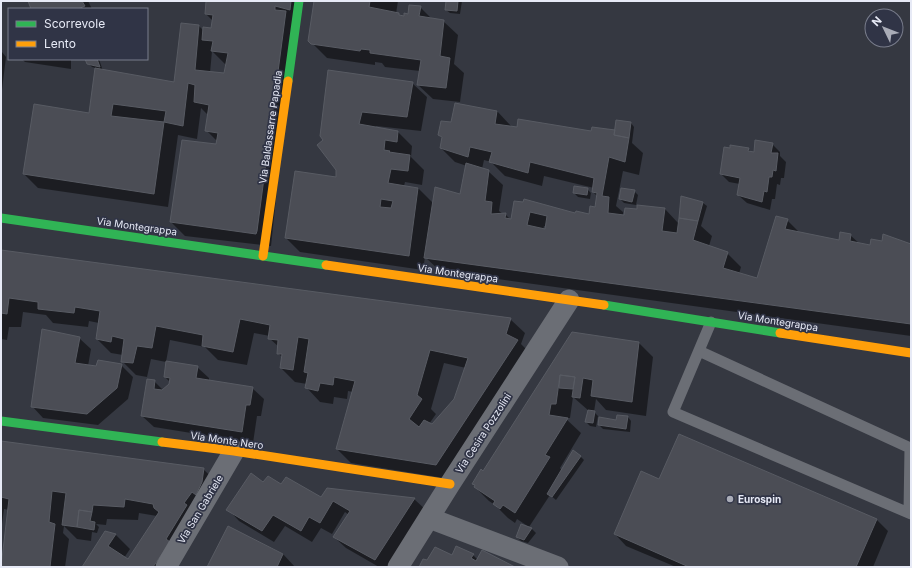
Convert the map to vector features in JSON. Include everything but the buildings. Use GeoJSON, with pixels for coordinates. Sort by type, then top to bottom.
{"type":"FeatureCollection","features":[{"type":"Feature","properties":{"kind":"main road","name":"Via Baldassarre Papadia"},"geometry":{"type":"LineString","coordinates":[[263,256],[299,1]]}},
{"type":"Feature","properties":{"kind":"main road","name":"Via Montegrappa"},"geometry":{"type":"LineString","coordinates":[[1,218],[569,300],[911,353]]}},
{"type":"Feature","properties":{"kind":"main road","name":"Via Monte Nero"},"geometry":{"type":"LineString","coordinates":[[1,421],[234,451],[450,484]]}},
{"type":"Feature","properties":{"kind":"street","name":"Via Cesira Pozzolini"},"geometry":{"type":"LineString","coordinates":[[398,567],[569,300]]}},
{"type":"Feature","properties":{"kind":"street","name":"Via San Gabriele"},"geometry":{"type":"LineString","coordinates":[[166,567],[234,451]]}},
{"type":"Feature","properties":{"kind":"street"},"geometry":{"type":"LineString","coordinates":[[429,518],[558,567]]}},
{"type":"Feature","properties":{"kind":"lane"},"geometry":{"type":"LineString","coordinates":[[699,351],[910,448],[910,513],[673,412],[711,322]]}},
{"type":"Feature","properties":{"kind":"traffic: fast"},"geometry":{"type":"LineString","coordinates":[[288,81],[299,1]]}},
{"type":"Feature","properties":{"kind":"traffic: fast"},"geometry":{"type":"LineString","coordinates":[[1,218],[326,265]]}},
{"type":"Feature","properties":{"kind":"traffic: fast"},"geometry":{"type":"LineString","coordinates":[[604,305],[780,333]]}},
{"type":"Feature","properties":{"kind":"traffic: fast"},"geometry":{"type":"LineString","coordinates":[[1,421],[162,442]]}},
{"type":"Feature","properties":{"kind":"traffic: slow"},"geometry":{"type":"LineString","coordinates":[[263,256],[288,81]]}},
{"type":"Feature","properties":{"kind":"traffic: slow"},"geometry":{"type":"LineString","coordinates":[[326,265],[604,305]]}},
{"type":"Feature","properties":{"kind":"traffic: slow"},"geometry":{"type":"LineString","coordinates":[[780,333],[911,353]]}},
{"type":"Feature","properties":{"kind":"traffic: slow"},"geometry":{"type":"LineString","coordinates":[[162,442],[234,451],[450,484]]}},
{"type":"Feature","properties":{"kind":"place","name":"Eurospin"},"geometry":{"type":"Point","coordinates":[730,499]}}]}
